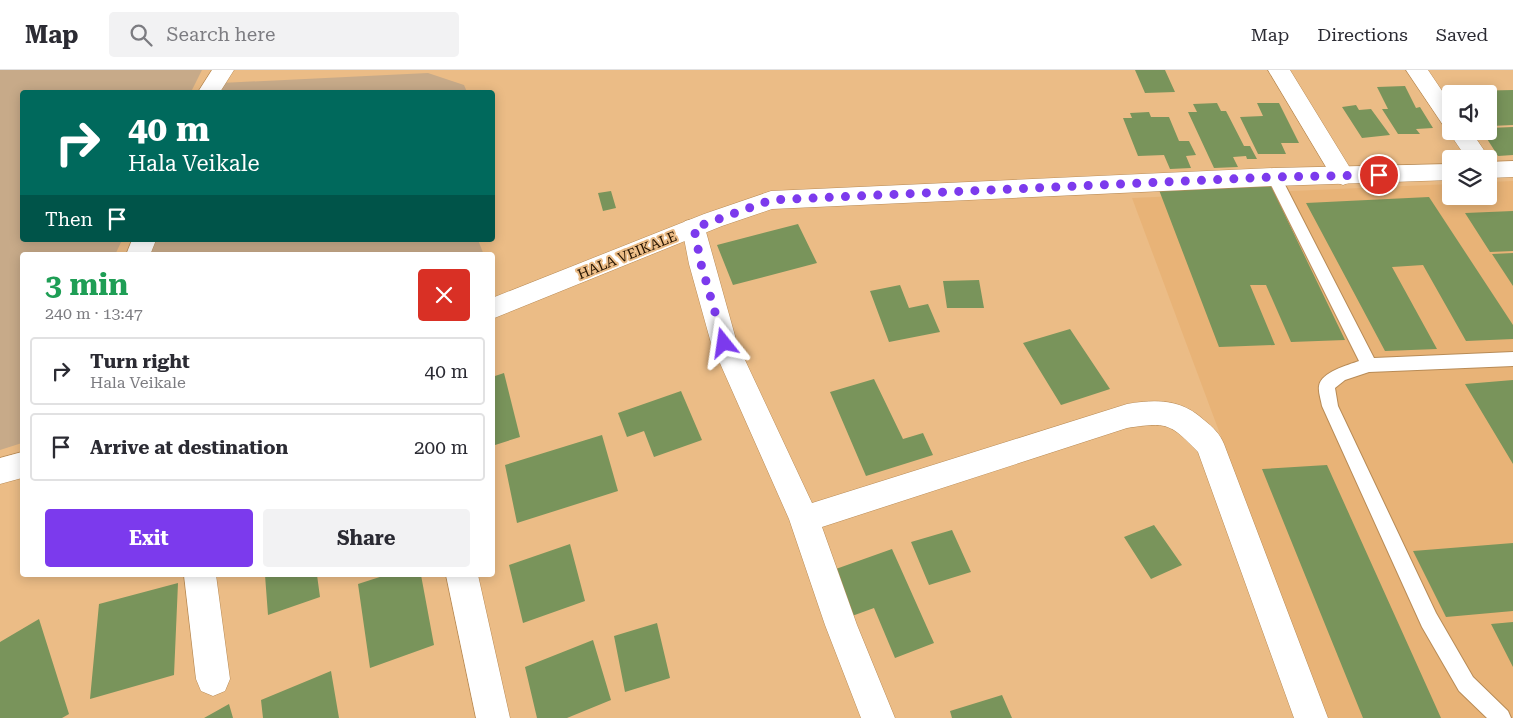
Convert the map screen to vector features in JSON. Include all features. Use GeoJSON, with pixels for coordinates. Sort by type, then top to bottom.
{"type":"FeatureCollection","features":[{"type":"Feature","properties":{"kind":"street"},"geometry":{"type":"LineString","coordinates":[[210,90],[223,70]]}},
{"type":"Feature","properties":{"kind":"street"},"geometry":{"type":"LineString","coordinates":[[1279,70],[1343,176]]}},
{"type":"Feature","properties":{"kind":"street"},"geometry":{"type":"LineString","coordinates":[[1417,70],[1442,107]]}},
{"type":"Feature","properties":{"kind":"street"},"geometry":{"type":"LineString","coordinates":[[1497,170],[1513,169]]}},
{"type":"Feature","properties":{"kind":"street","name":"HALA VEIKALE"},"geometry":{"type":"LineString","coordinates":[[495,308],[694,228],[771,200],[1274,177],[1442,172]]}},
{"type":"Feature","properties":{"kind":"street"},"geometry":{"type":"LineString","coordinates":[[694,228],[701,264],[724,343],[804,519],[841,625],[878,718]]}},
{"type":"Feature","properties":{"kind":"street"},"geometry":{"type":"LineString","coordinates":[[804,519],[1127,416],[1161,410],[1184,417],[1210,444],[1311,718]]}},
{"type":"Feature","properties":{"kind":"street"},"geometry":{"type":"LineString","coordinates":[[0,471],[20,466]]}},
{"type":"Feature","properties":{"kind":"street"},"geometry":{"type":"LineString","coordinates":[[200,577],[213,679]]}},
{"type":"Feature","properties":{"kind":"street"},"geometry":{"type":"LineString","coordinates":[[462,577],[493,718]]}},
{"type":"Feature","properties":{"kind":"lane"},"geometry":{"type":"LineString","coordinates":[[1274,177],[1370,365]]}},
{"type":"Feature","properties":{"kind":"lane"},"geometry":{"type":"LineString","coordinates":[[1501,718],[1466,684],[1429,620],[1330,406],[1327,386],[1339,375],[1370,365],[1513,359]]}},
{"type":"Feature","properties":{"kind":"shaded area"},"geometry":{"type":"Polygon","coordinates":[[[0,70],[202,70],[192,90],[20,90],[20,242],[121,242],[116,252],[20,252],[20,444],[0,450],[0,70]]]}},
{"type":"Feature","properties":{"kind":"shaded area"},"geometry":{"type":"Polygon","coordinates":[[[428,73],[464,85],[466,90],[219,90],[221,83],[428,73]]]}},
{"type":"Feature","properties":{"kind":"shaded area"},"geometry":{"type":"Polygon","coordinates":[[[1513,181],[1513,718],[1326,718],[1132,198],[1442,184],[1442,205],[1497,205],[1497,182],[1513,181]]]}},
{"type":"Feature","properties":{"kind":"shaded area"},"geometry":{"type":"Polygon","coordinates":[[[154,242],[479,242],[483,252],[150,252],[154,242]]]}},
{"type":"Feature","properties":{"kind":"building"},"geometry":{"type":"Polygon","coordinates":[[[1135,70],[1165,70],[1175,92],[1145,93],[1135,70]]]}},
{"type":"Feature","properties":{"kind":"building"},"geometry":{"type":"Polygon","coordinates":[[[1405,86],[1416,108],[1420,107],[1433,128],[1416,129],[1420,134],[1398,134],[1382,109],[1388,109],[1377,87],[1405,86]]]}},
{"type":"Feature","properties":{"kind":"building"},"geometry":{"type":"Polygon","coordinates":[[[1497,90],[1513,90],[1513,125],[1497,126],[1497,90]]]}},
{"type":"Feature","properties":{"kind":"building"},"geometry":{"type":"Polygon","coordinates":[[[1217,103],[1221,111],[1226,111],[1244,146],[1250,146],[1257,159],[1247,159],[1246,156],[1233,157],[1238,167],[1214,168],[1188,112],[1197,112],[1193,104],[1217,103]]]}},
{"type":"Feature","properties":{"kind":"building"},"geometry":{"type":"Polygon","coordinates":[[[1257,103],[1279,103],[1299,143],[1281,143],[1286,154],[1258,154],[1240,117],[1263,116],[1257,103]]]}},
{"type":"Feature","properties":{"kind":"building"},"geometry":{"type":"Polygon","coordinates":[[[1356,105],[1359,110],[1371,109],[1390,135],[1362,138],[1342,107],[1356,105]]]}},
{"type":"Feature","properties":{"kind":"building"},"geometry":{"type":"Polygon","coordinates":[[[1149,112],[1151,117],[1169,117],[1179,141],[1189,141],[1196,155],[1186,156],[1191,168],[1170,169],[1164,155],[1138,156],[1123,118],[1132,118],[1130,113],[1149,112]]]}},
{"type":"Feature","properties":{"kind":"building"},"geometry":{"type":"Polygon","coordinates":[[[1513,127],[1513,155],[1498,156],[1497,150],[1494,150],[1488,140],[1497,140],[1497,128],[1513,127]]]}},
{"type":"Feature","properties":{"kind":"building"},"geometry":{"type":"Polygon","coordinates":[[[1271,186],[1345,340],[1291,342],[1266,285],[1250,285],[1275,345],[1219,347],[1159,190],[1271,186]]]}},
{"type":"Feature","properties":{"kind":"building"},"geometry":{"type":"Polygon","coordinates":[[[611,191],[616,208],[603,211],[598,193],[611,191]]]}},
{"type":"Feature","properties":{"kind":"building"},"geometry":{"type":"Polygon","coordinates":[[[1429,197],[1513,325],[1513,339],[1466,341],[1423,265],[1392,267],[1437,349],[1385,351],[1306,203],[1429,197]]]}},
{"type":"Feature","properties":{"kind":"building"},"geometry":{"type":"Polygon","coordinates":[[[1513,211],[1513,251],[1490,252],[1465,213],[1513,211]]]}},
{"type":"Feature","properties":{"kind":"building"},"geometry":{"type":"Polygon","coordinates":[[[798,224],[817,263],[733,285],[717,245],[798,224]]]}},
{"type":"Feature","properties":{"kind":"building"},"geometry":{"type":"Polygon","coordinates":[[[1513,253],[1513,286],[1492,254],[1513,253]]]}},
{"type":"Feature","properties":{"kind":"building"},"geometry":{"type":"Polygon","coordinates":[[[979,280],[984,308],[947,308],[943,281],[979,280]]]}},
{"type":"Feature","properties":{"kind":"building"},"geometry":{"type":"Polygon","coordinates":[[[900,285],[909,308],[928,304],[940,332],[889,342],[870,291],[900,285]]]}},
{"type":"Feature","properties":{"kind":"building"},"geometry":{"type":"Polygon","coordinates":[[[1070,329],[1110,389],[1061,405],[1023,343],[1070,329]]]}},
{"type":"Feature","properties":{"kind":"building"},"geometry":{"type":"Polygon","coordinates":[[[504,373],[520,437],[495,445],[495,376],[504,373]]]}},
{"type":"Feature","properties":{"kind":"building"},"geometry":{"type":"Polygon","coordinates":[[[874,379],[903,439],[923,433],[933,455],[866,476],[830,392],[874,379]]]}},
{"type":"Feature","properties":{"kind":"building"},"geometry":{"type":"Polygon","coordinates":[[[1513,380],[1513,464],[1465,384],[1513,380]]]}},
{"type":"Feature","properties":{"kind":"building"},"geometry":{"type":"Polygon","coordinates":[[[681,391],[702,440],[654,457],[644,431],[627,437],[618,413],[681,391]]]}},
{"type":"Feature","properties":{"kind":"building"},"geometry":{"type":"Polygon","coordinates":[[[602,435],[618,491],[517,523],[505,465],[602,435]]]}},
{"type":"Feature","properties":{"kind":"building"},"geometry":{"type":"Polygon","coordinates":[[[1327,465],[1441,718],[1363,718],[1262,469],[1327,465]]]}},
{"type":"Feature","properties":{"kind":"building"},"geometry":{"type":"Polygon","coordinates":[[[1154,525],[1182,565],[1151,579],[1124,537],[1154,525]]]}},
{"type":"Feature","properties":{"kind":"building"},"geometry":{"type":"Polygon","coordinates":[[[952,530],[971,572],[929,585],[911,542],[952,530]]]}},
{"type":"Feature","properties":{"kind":"building"},"geometry":{"type":"Polygon","coordinates":[[[1513,543],[1513,611],[1446,617],[1413,551],[1513,543]]]}},
{"type":"Feature","properties":{"kind":"building"},"geometry":{"type":"Polygon","coordinates":[[[570,544],[585,601],[523,623],[509,565],[570,544]]]}},
{"type":"Feature","properties":{"kind":"building"},"geometry":{"type":"Polygon","coordinates":[[[892,549],[934,643],[895,658],[874,608],[852,616],[833,570],[892,549]]]}},
{"type":"Feature","properties":{"kind":"building"},"geometry":{"type":"Polygon","coordinates":[[[265,577],[317,577],[320,597],[268,615],[265,577]]]}},
{"type":"Feature","properties":{"kind":"building"},"geometry":{"type":"Polygon","coordinates":[[[380,577],[421,577],[434,645],[370,668],[358,584],[380,577]]]}},
{"type":"Feature","properties":{"kind":"building"},"geometry":{"type":"Polygon","coordinates":[[[178,583],[174,675],[90,699],[99,604],[178,583]]]}},
{"type":"Feature","properties":{"kind":"building"},"geometry":{"type":"Polygon","coordinates":[[[39,619],[69,714],[62,718],[0,718],[0,642],[39,619]]]}},
{"type":"Feature","properties":{"kind":"building"},"geometry":{"type":"Polygon","coordinates":[[[1513,622],[1513,667],[1491,624],[1513,622]]]}},
{"type":"Feature","properties":{"kind":"building"},"geometry":{"type":"Polygon","coordinates":[[[657,623],[670,678],[625,692],[614,636],[657,623]]]}},
{"type":"Feature","properties":{"kind":"building"},"geometry":{"type":"Polygon","coordinates":[[[593,640],[611,700],[567,718],[537,718],[525,667],[593,640]]]}},
{"type":"Feature","properties":{"kind":"building"},"geometry":{"type":"Polygon","coordinates":[[[331,671],[339,718],[263,718],[261,700],[331,671]]]}},
{"type":"Feature","properties":{"kind":"building"},"geometry":{"type":"Polygon","coordinates":[[[1002,695],[1012,718],[952,718],[950,711],[1002,695]]]}},
{"type":"Feature","properties":{"kind":"building"},"geometry":{"type":"Polygon","coordinates":[[[229,704],[233,718],[204,718],[229,704]]]}},
{"type":"Feature","properties":{"kind":"route"},"geometry":{"type":"LineString","coordinates":[[724,343],[701,264],[694,228],[771,200],[1274,177],[1379,175]]}}]}
